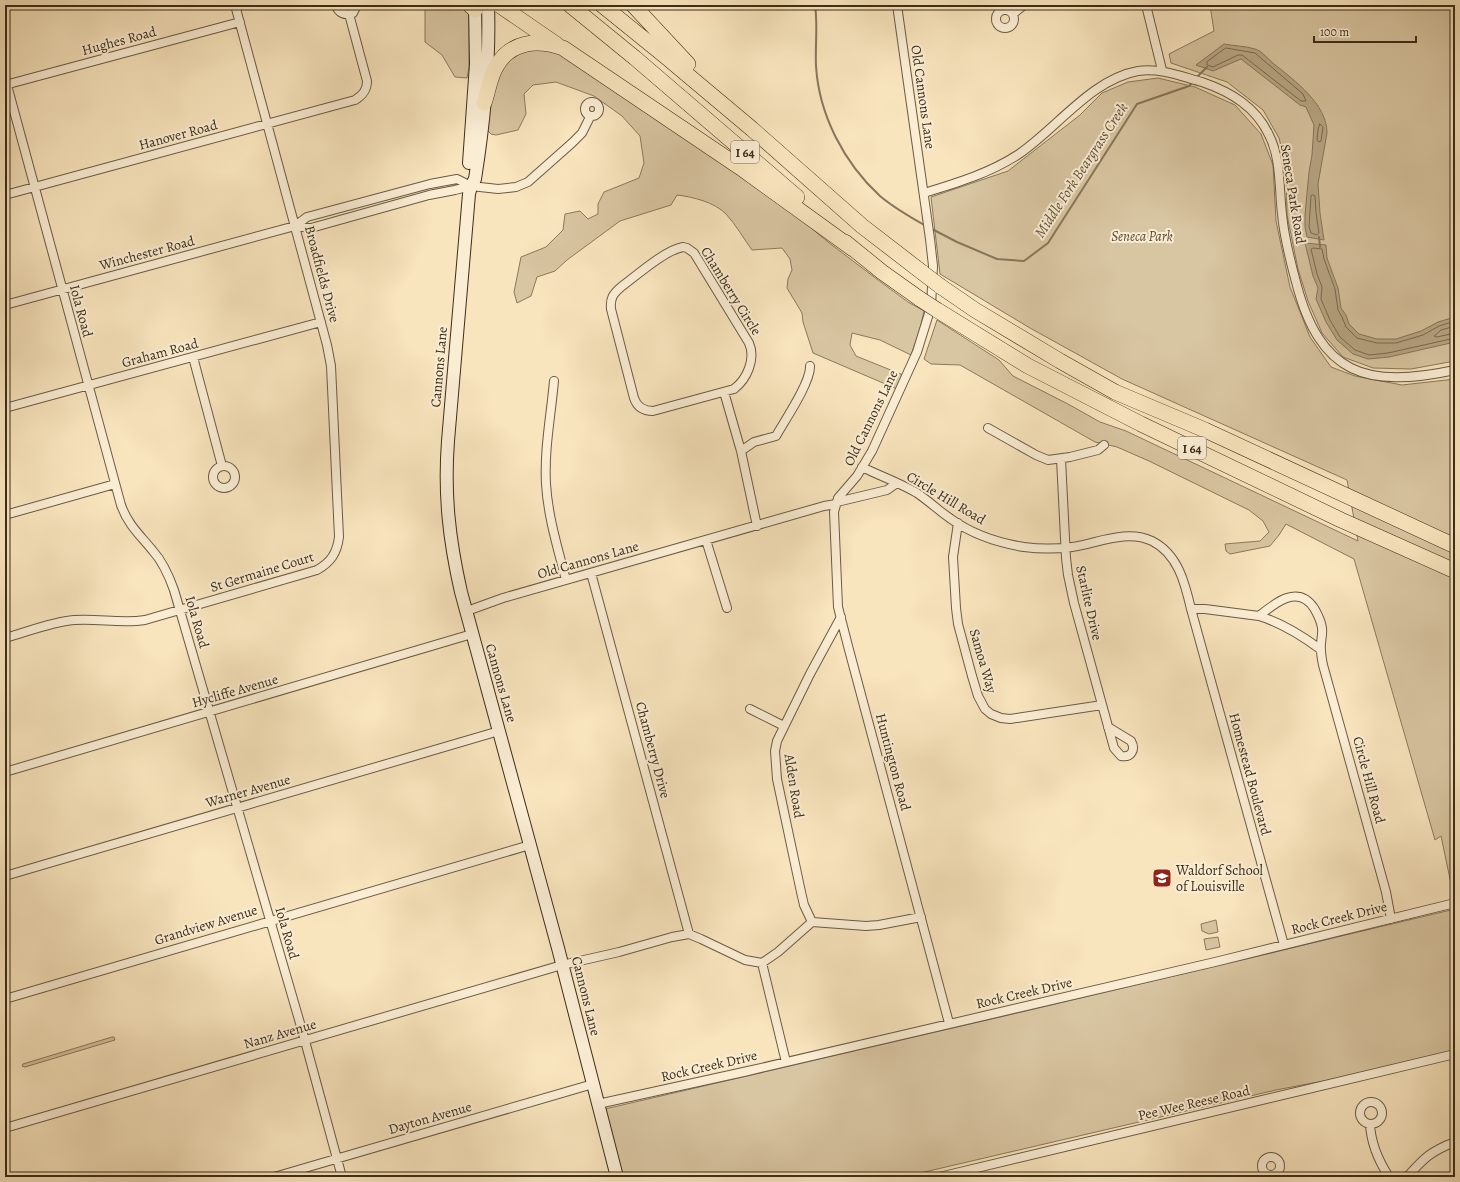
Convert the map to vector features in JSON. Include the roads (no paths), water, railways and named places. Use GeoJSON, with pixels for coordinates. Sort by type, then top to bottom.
{"type":"FeatureCollection","features":[{"type":"Feature","properties":{"kind":"highway"},"geometry":{"type":"LineString","coordinates":[[499,5],[741,168],[853,249]]}},
{"type":"Feature","properties":{"kind":"highway","name":"I 64"},"geometry":{"type":"LineString","coordinates":[[570,5],[710,122],[785,187],[853,249],[882,272],[937,310],[1028,366],[1141,424],[1341,520],[1455,571]]}},
{"type":"Feature","properties":{"kind":"highway","name":"I 64"},"geometry":{"type":"LineString","coordinates":[[602,5],[752,129],[862,226],[940,286],[981,314],[1115,392],[1205,430],[1455,546]]}},
{"type":"Feature","properties":{"kind":"highway"},"geometry":{"type":"LineString","coordinates":[[633,5],[675,51],[752,129]]}},
{"type":"Feature","properties":{"kind":"highway"},"geometry":{"type":"LineString","coordinates":[[481,104],[495,68],[506,54],[516,46],[531,43],[544,43],[563,48]]}},
{"type":"Feature","properties":{"kind":"main road","name":"Cannons Lane"},"geometry":{"type":"LineString","coordinates":[[477,6],[489,47],[481,104],[476,179],[468,194],[446,470],[447,510],[451,546],[472,634],[530,845],[617,1177]]}},
{"type":"Feature","properties":{"kind":"street","name":"Broadfields Drive"},"geometry":{"type":"LineString","coordinates":[[235,5],[327,345],[333,380],[340,537],[334,555]]}},
{"type":"Feature","properties":{"kind":"street"},"geometry":{"type":"LineString","coordinates":[[336,5],[343,14],[349,14],[356,10],[357,5]]}},
{"type":"Feature","properties":{"kind":"street","name":"Old Cannons Lane"},"geometry":{"type":"LineString","coordinates":[[466,611],[503,598],[836,503],[838,498],[858,476],[872,451],[917,352],[929,313],[933,282],[930,239],[897,5]]}},
{"type":"Feature","properties":{"kind":"street"},"geometry":{"type":"LineString","coordinates":[[1013,14],[1024,5]]}},
{"type":"Feature","properties":{"kind":"street"},"geometry":{"type":"LineString","coordinates":[[1146,5],[1166,71]]}},
{"type":"Feature","properties":{"kind":"street","name":"Hanover Road"},"geometry":{"type":"LineString","coordinates":[[5,195],[268,124],[358,98],[364,93],[367,81],[349,14]]}},
{"type":"Feature","properties":{"kind":"street","name":"Hughes Road"},"geometry":{"type":"LineString","coordinates":[[6,85],[240,22]]}},
{"type":"Feature","properties":{"kind":"street","name":"Seneca Park Road"},"geometry":{"type":"LineString","coordinates":[[924,193],[975,177],[1006,162],[1039,139],[1096,89],[1112,79],[1138,71],[1166,71],[1210,85],[1235,97],[1247,105],[1264,125],[1270,136],[1276,153],[1282,216],[1290,261],[1307,318],[1323,345],[1343,364],[1374,376],[1415,376],[1455,370]]}},
{"type":"Feature","properties":{"kind":"street","name":"Iola Road"},"geometry":{"type":"LineString","coordinates":[[6,85],[122,510],[128,521],[154,552],[166,571],[174,590],[270,920],[342,1177]]}},
{"type":"Feature","properties":{"kind":"street","name":"Winchester Road"},"geometry":{"type":"LineString","coordinates":[[5,305],[296,226],[311,228],[411,200],[471,186],[498,189],[516,187],[528,182],[582,133],[590,117]]}},
{"type":"Feature","properties":{"kind":"street","name":"Winchester Road"},"geometry":{"type":"LineString","coordinates":[[296,226],[307,217],[407,190],[457,179],[471,186]]}},
{"type":"Feature","properties":{"kind":"street"},"geometry":{"type":"LineString","coordinates":[[407,190],[411,200]]}},
{"type":"Feature","properties":{"kind":"street"},"geometry":{"type":"LineString","coordinates":[[360,203],[363,213]]}},
{"type":"Feature","properties":{"kind":"street","name":"Chamberry Circle"},"geometry":{"type":"LineString","coordinates":[[678,248],[687,248],[694,253],[752,350],[752,358],[743,381],[734,389],[724,392],[653,412],[643,409],[638,405],[634,398],[611,309],[612,297],[621,287],[664,256],[678,248]]}},
{"type":"Feature","properties":{"kind":"street","name":"Graham Road"},"geometry":{"type":"LineString","coordinates":[[5,408],[321,322]]}},
{"type":"Feature","properties":{"kind":"street"},"geometry":{"type":"LineString","coordinates":[[193,357],[222,466]]}},
{"type":"Feature","properties":{"kind":"street"},"geometry":{"type":"LineString","coordinates":[[741,451],[754,442],[776,436],[805,385],[811,371],[810,366]]}},
{"type":"Feature","properties":{"kind":"street"},"geometry":{"type":"LineString","coordinates":[[554,381],[546,448],[546,484],[551,519],[566,580]]}},
{"type":"Feature","properties":{"kind":"street"},"geometry":{"type":"LineString","coordinates":[[724,392],[741,451],[757,526]]}},
{"type":"Feature","properties":{"kind":"street"},"geometry":{"type":"LineString","coordinates":[[988,428],[1048,460],[1062,459],[1098,450],[1104,445]]}},
{"type":"Feature","properties":{"kind":"street","name":"Starlite Drive"},"geometry":{"type":"LineString","coordinates":[[1062,459],[1066,558],[1070,589],[1108,727]]}},
{"type":"Feature","properties":{"kind":"street","name":"Circle Hill Road"},"geometry":{"type":"LineString","coordinates":[[862,467],[916,493],[958,523],[980,534],[1009,544],[1033,548],[1066,548],[1124,536],[1138,536],[1152,541],[1164,549],[1174,560],[1185,583],[1191,609]]}},
{"type":"Feature","properties":{"kind":"street"},"geometry":{"type":"LineString","coordinates":[[836,503],[887,490],[897,483]]}},
{"type":"Feature","properties":{"kind":"street"},"geometry":{"type":"LineString","coordinates":[[5,516],[115,484]]}},
{"type":"Feature","properties":{"kind":"street","name":"Huntington Road"},"geometry":{"type":"LineString","coordinates":[[836,503],[834,512],[838,607],[949,1023]]}},
{"type":"Feature","properties":{"kind":"street","name":"Samoa Way"},"geometry":{"type":"LineString","coordinates":[[958,523],[953,557],[958,624],[978,696],[985,709],[991,714],[1001,718],[1010,719],[1102,705]]}},
{"type":"Feature","properties":{"kind":"street"},"geometry":{"type":"LineString","coordinates":[[706,540],[727,608]]}},
{"type":"Feature","properties":{"kind":"street","name":"St Germaine Court"},"geometry":{"type":"LineString","coordinates":[[5,638],[72,620],[136,622],[317,570],[325,566],[334,555]]}},
{"type":"Feature","properties":{"kind":"street","name":"Chamberry Drive"},"geometry":{"type":"LineString","coordinates":[[591,573],[689,934]]}},
{"type":"Feature","properties":{"kind":"street","name":"Circle Hill Road"},"geometry":{"type":"LineString","coordinates":[[1260,616],[1272,605],[1296,596],[1303,598],[1311,604],[1320,617],[1322,629],[1320,649],[1323,665],[1386,892],[1391,919]]}},
{"type":"Feature","properties":{"kind":"street"},"geometry":{"type":"LineString","coordinates":[[1191,609],[1205,608],[1260,616],[1273,620],[1320,649]]}},
{"type":"Feature","properties":{"kind":"street","name":"Homestead Boulevard"},"geometry":{"type":"LineString","coordinates":[[1191,609],[1284,945]]}},
{"type":"Feature","properties":{"kind":"street","name":"Alden Road"},"geometry":{"type":"LineString","coordinates":[[812,922],[804,905],[801,892],[777,779],[775,751],[777,741],[784,726],[810,674],[841,618]]}},
{"type":"Feature","properties":{"kind":"street","name":"Hycliffe Avenue"},"geometry":{"type":"LineString","coordinates":[[5,772],[472,634]]}},
{"type":"Feature","properties":{"kind":"street"},"geometry":{"type":"LineString","coordinates":[[750,709],[784,726]]}},
{"type":"Feature","properties":{"kind":"street","name":"Warner Avenue"},"geometry":{"type":"LineString","coordinates":[[5,876],[238,809],[499,731]]}},
{"type":"Feature","properties":{"kind":"street","name":"Grandview Avenue"},"geometry":{"type":"LineString","coordinates":[[5,999],[270,920],[530,845]]}},
{"type":"Feature","properties":{"kind":"street","name":"Rock Creek Drive"},"geometry":{"type":"LineString","coordinates":[[598,1104],[786,1062],[1284,945],[1455,903]]}},
{"type":"Feature","properties":{"kind":"street"},"geometry":{"type":"LineString","coordinates":[[689,934],[744,960],[762,963],[778,952],[812,922],[866,926],[879,925],[921,916]]}},
{"type":"Feature","properties":{"kind":"street","name":"Nanz Avenue"},"geometry":{"type":"LineString","coordinates":[[5,1128],[562,965],[689,934]]}},
{"type":"Feature","properties":{"kind":"street"},"geometry":{"type":"LineString","coordinates":[[762,963],[786,1062]]}},
{"type":"Feature","properties":{"kind":"street","name":"Pee Wee Reese Road"},"geometry":{"type":"LineString","coordinates":[[939,1177],[1455,1054]]}},
{"type":"Feature","properties":{"kind":"street","name":"Dayton Avenue"},"geometry":{"type":"LineString","coordinates":[[274,1177],[593,1084]]}},
{"type":"Feature","properties":{"kind":"street"},"geometry":{"type":"LineString","coordinates":[[1370,1124],[1370,1134],[1376,1154],[1389,1177]]}},
{"type":"Feature","properties":{"kind":"street"},"geometry":{"type":"LineString","coordinates":[[1407,1177],[1427,1155],[1455,1142]]}},
{"type":"Feature","properties":{"kind":"water"},"geometry":{"type":"Polygon","coordinates":[[[1224,44],[1258,50],[1300,86],[1316,103],[1322,112],[1326,122],[1327,133],[1318,184],[1324,240],[1307,237],[1305,227],[1314,125],[1306,107],[1300,105],[1241,59],[1213,71],[1196,65],[1224,44]]]}},
{"type":"Feature","properties":{"kind":"water"},"geometry":{"type":"Polygon","coordinates":[[[1305,243],[1326,245],[1327,258],[1338,288],[1341,308],[1346,315],[1349,324],[1359,334],[1377,339],[1396,339],[1421,331],[1438,322],[1455,317],[1455,342],[1389,357],[1368,359],[1353,354],[1337,340],[1326,322],[1316,299],[1318,288],[1313,276],[1305,243]]]}},
{"type":"Feature","properties":{"kind":"waterway","name":"Middle Fork Beargrass Creek"},"geometry":{"type":"LineString","coordinates":[[815,5],[816,66],[818,84],[828,120],[836,137],[855,169],[880,196],[908,216],[926,226]]}},
{"type":"Feature","properties":{"kind":"waterway","name":"Middle Fork Beargrass Creek"},"geometry":{"type":"LineString","coordinates":[[1196,78],[1207,67]]}},
{"type":"Feature","properties":{"kind":"waterway","name":"Middle Fork Beargrass Creek"},"geometry":{"type":"LineString","coordinates":[[932,229],[957,242],[997,259],[1024,261],[1048,243],[1137,104],[1189,86],[1193,82]]}},
{"type":"Feature","properties":{"kind":"waterway","name":"Middle Fork Beargrass Creek"},"geometry":{"type":"LineString","coordinates":[[1319,237],[1320,247]]}},
{"type":"Feature","properties":{"kind":"place","name":"Waldorf School of Louisville"},"geometry":{"type":"Point","coordinates":[1162,878]}},
{"type":"Feature","properties":{"kind":"park label","name":"Seneca Park"},"geometry":{"type":"Point","coordinates":[1142,236]}}]}
